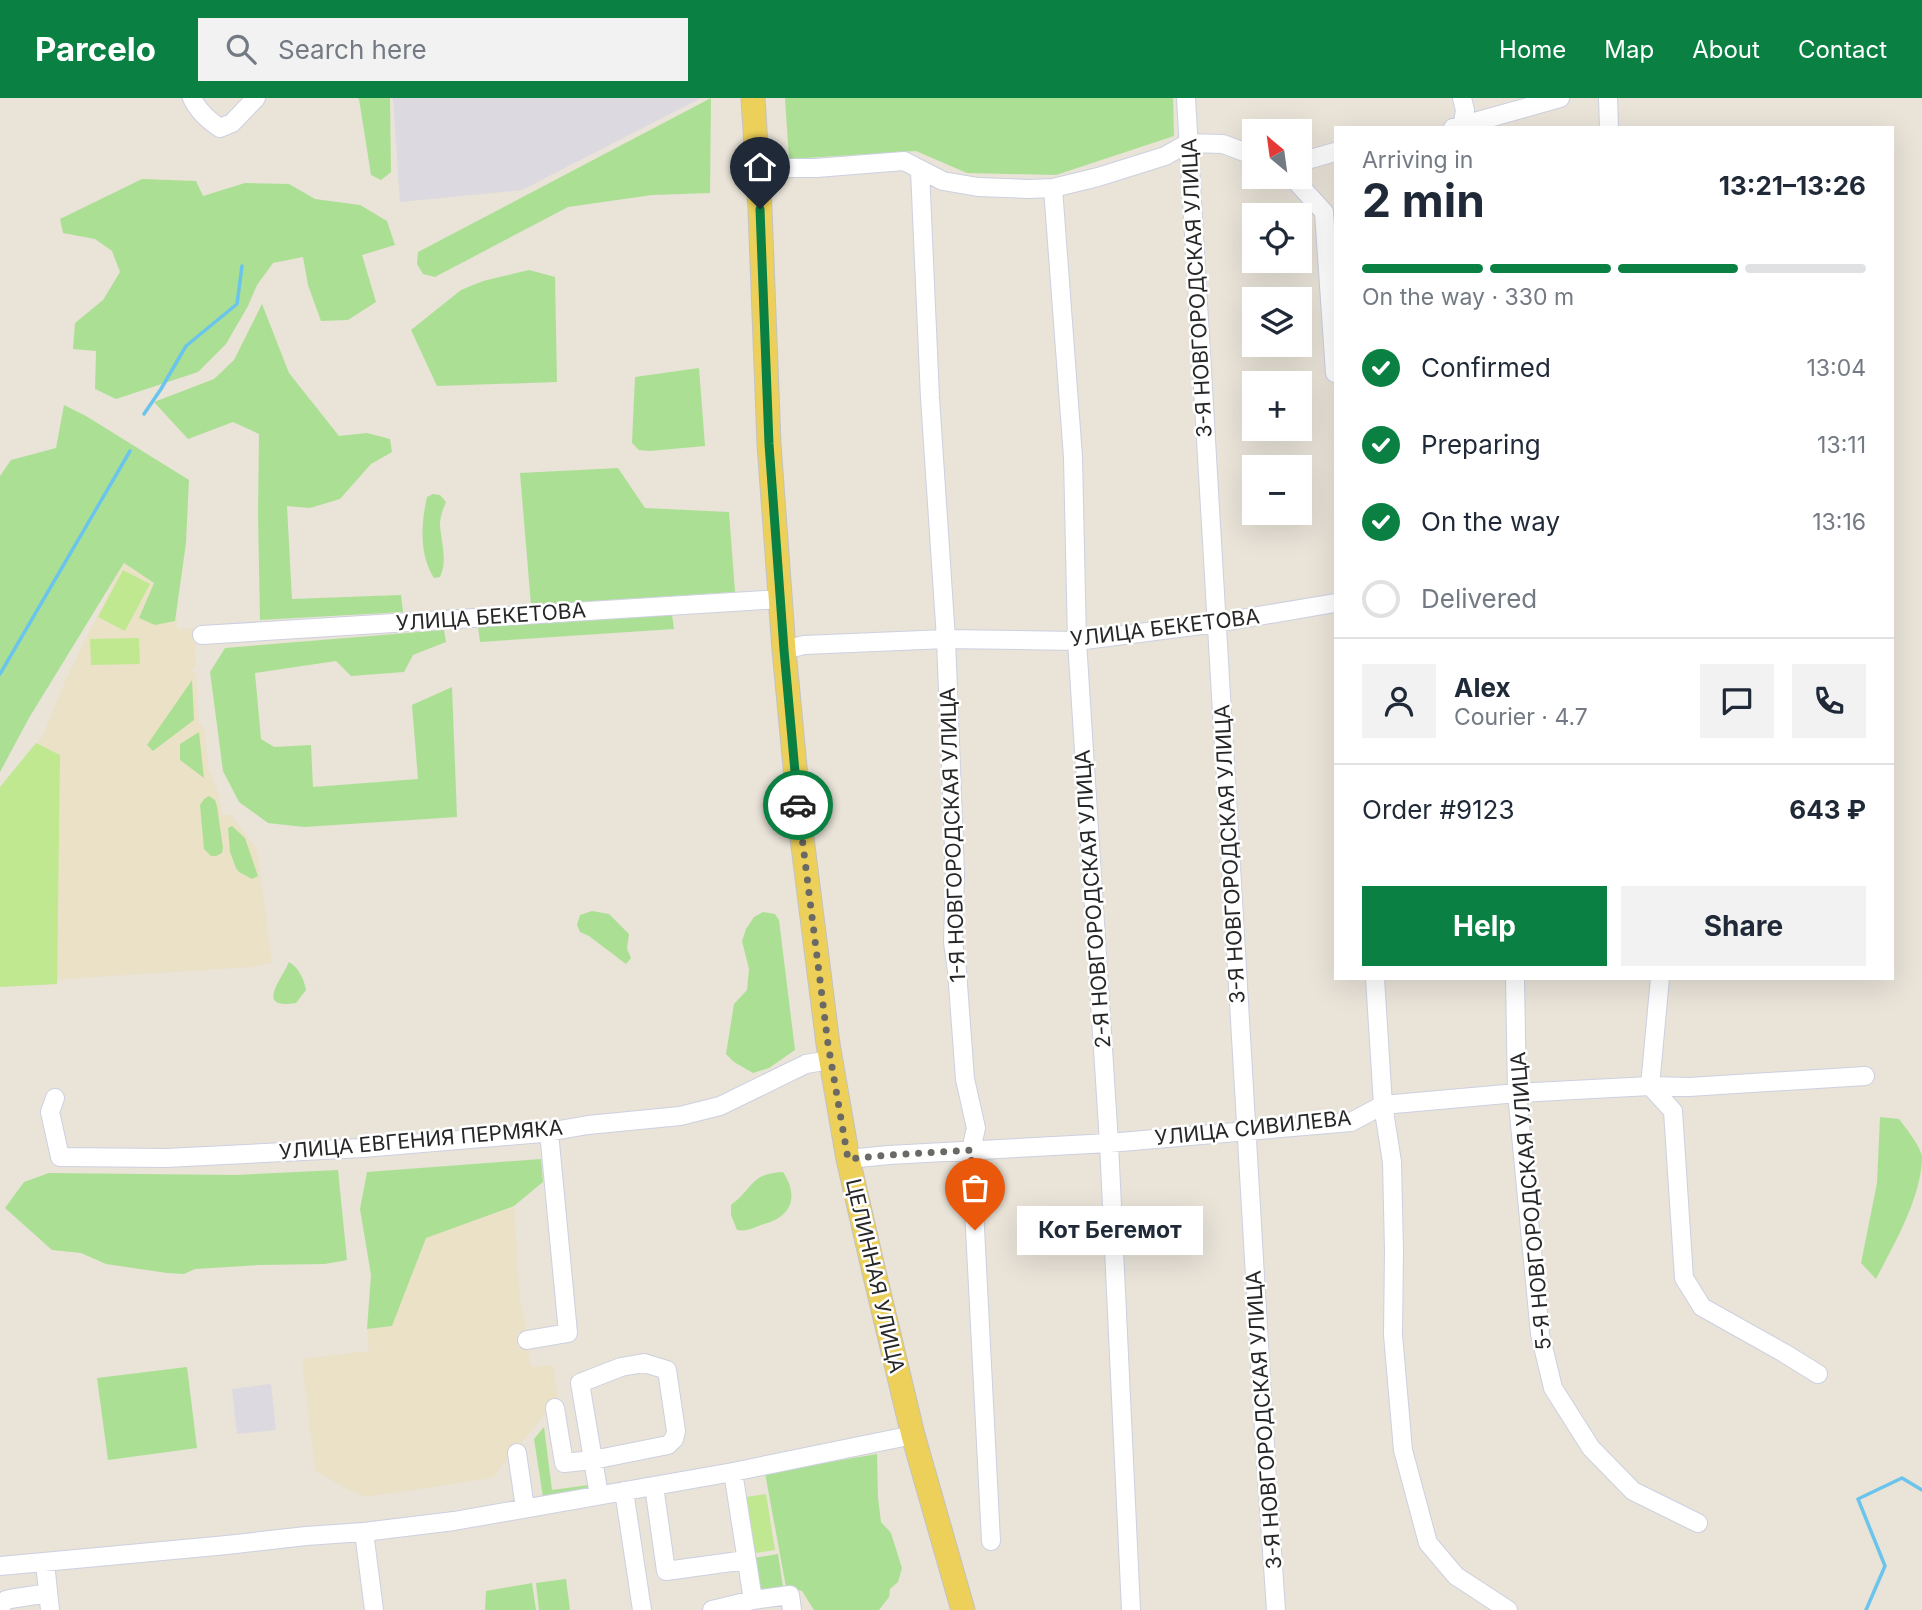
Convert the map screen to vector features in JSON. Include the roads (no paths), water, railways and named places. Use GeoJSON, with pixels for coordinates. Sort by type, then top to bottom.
{"type":"FeatureCollection","features":[{"type":"Feature","properties":{"kind":"main road","name":"ЦЕЛИННАЯ УЛИЦА"},"geometry":{"type":"LineString","coordinates":[[753,98],[769,444],[784,650],[801,830],[830,1060],[848,1159],[914,1435],[963,1610]]}},
{"type":"Feature","properties":{"kind":"street"},"geometry":{"type":"LineString","coordinates":[[192,98],[209,121],[220,128],[232,123],[256,98]]}},
{"type":"Feature","properties":{"kind":"street","name":"3-Я НОВГОРОДСКАЯ УЛИЦА"},"geometry":{"type":"LineString","coordinates":[[1186,98],[1276,1610]]}},
{"type":"Feature","properties":{"kind":"street"},"geometry":{"type":"LineString","coordinates":[[1459,126],[1465,110],[1462,98]]}},
{"type":"Feature","properties":{"kind":"street"},"geometry":{"type":"LineString","coordinates":[[1462,126],[1560,98]]}},
{"type":"Feature","properties":{"kind":"street"},"geometry":{"type":"LineString","coordinates":[[1608,98],[1609,126]]}},
{"type":"Feature","properties":{"kind":"street"},"geometry":{"type":"LineString","coordinates":[[758,168],[816,168],[904,161],[943,181],[978,187],[1028,189],[1053,188],[1098,177],[1165,156],[1188,143],[1223,144],[1242,151]]}},
{"type":"Feature","properties":{"kind":"street"},"geometry":{"type":"LineString","coordinates":[[1312,159],[1334,152]]}},
{"type":"Feature","properties":{"kind":"street","name":"1-Я НОВГОРОДСКАЯ УЛИЦА"},"geometry":{"type":"LineString","coordinates":[[920,170],[930,398],[946,639],[955,874],[953,942],[965,1079],[976,1128],[971,1150],[991,1541]]}},
{"type":"Feature","properties":{"kind":"street","name":"2-Я НОВГОРОДСКАЯ УЛИЦА"},"geometry":{"type":"LineString","coordinates":[[1053,188],[1073,457],[1076,641],[1109,1143],[1131,1610]]}},
{"type":"Feature","properties":{"kind":"street"},"geometry":{"type":"LineString","coordinates":[[1303,189],[1324,212],[1334,358]]}},
{"type":"Feature","properties":{"kind":"street","name":"УЛИЦА БЕКЕТОВА"},"geometry":{"type":"LineString","coordinates":[[202,635],[781,599]]}},
{"type":"Feature","properties":{"kind":"street","name":"УЛИЦА БЕКЕТОВА"},"geometry":{"type":"LineString","coordinates":[[784,650],[804,645],[946,639],[1076,641],[1217,623],[1334,603]]}},
{"type":"Feature","properties":{"kind":"street"},"geometry":{"type":"LineString","coordinates":[[1375,980],[1383,1105],[1392,1162],[1393,1335],[1403,1450],[1429,1543],[1456,1576],[1508,1610]]}},
{"type":"Feature","properties":{"kind":"street","name":"5-Я НОВГОРОДСКАЯ УЛИЦА"},"geometry":{"type":"LineString","coordinates":[[1515,980],[1517,1093],[1540,1334],[1553,1388],[1591,1448],[1633,1491],[1698,1522]]}},
{"type":"Feature","properties":{"kind":"street"},"geometry":{"type":"LineString","coordinates":[[1660,980],[1650,1086],[1673,1111],[1684,1278],[1702,1307],[1818,1374]]}},
{"type":"Feature","properties":{"kind":"street","name":"УЛИЦА ЕВГЕНИЯ ПЕРМЯКА"},"geometry":{"type":"LineString","coordinates":[[55,1098],[50,1112],[60,1157],[180,1158],[363,1148],[549,1132],[680,1116],[720,1106],[806,1064],[830,1060]]}},
{"type":"Feature","properties":{"kind":"street","name":"УЛИЦА СИВИЛЕВА"},"geometry":{"type":"LineString","coordinates":[[848,1159],[1109,1143],[1351,1122],[1383,1105],[1517,1093],[1650,1086],[1689,1087],[1865,1076]]}},
{"type":"Feature","properties":{"kind":"street"},"geometry":{"type":"LineString","coordinates":[[527,1340],[569,1333],[549,1132]]}},
{"type":"Feature","properties":{"kind":"street"},"geometry":{"type":"LineString","coordinates":[[555,1408],[564,1463],[593,1460],[668,1445],[674,1439],[676,1431],[667,1370],[644,1363],[621,1367],[580,1382],[593,1460],[599,1495]]}},
{"type":"Feature","properties":{"kind":"street"},"geometry":{"type":"LineString","coordinates":[[0,1566],[454,1521],[733,1472],[914,1435]]}},
{"type":"Feature","properties":{"kind":"street"},"geometry":{"type":"LineString","coordinates":[[517,1453],[525,1508]]}},
{"type":"Feature","properties":{"kind":"street"},"geometry":{"type":"LineString","coordinates":[[733,1472],[752,1600]]}},
{"type":"Feature","properties":{"kind":"street"},"geometry":{"type":"LineString","coordinates":[[654,1486],[666,1571],[746,1560]]}},
{"type":"Feature","properties":{"kind":"street"},"geometry":{"type":"LineString","coordinates":[[624,1491],[642,1610]]}},
{"type":"Feature","properties":{"kind":"street"},"geometry":{"type":"LineString","coordinates":[[364,1532],[374,1610]]}},
{"type":"Feature","properties":{"kind":"street"},"geometry":{"type":"LineString","coordinates":[[0,1607],[10,1599],[49,1602],[45,1563]]}},
{"type":"Feature","properties":{"kind":"street"},"geometry":{"type":"LineString","coordinates":[[712,1610],[752,1600],[790,1595],[792,1610]]}},
{"type":"Feature","properties":{"kind":"waterway"},"geometry":{"type":"LineString","coordinates":[[144,414],[186,346],[237,304],[242,266]]}},
{"type":"Feature","properties":{"kind":"waterway"},"geometry":{"type":"LineString","coordinates":[[0,674],[130,451]]}},
{"type":"Feature","properties":{"kind":"waterway"},"geometry":{"type":"LineString","coordinates":[[1866,1610],[1885,1566],[1858,1499],[1902,1478],[1922,1490]]}},
{"type":"Feature","properties":{"kind":"place","name":"Кот Бегемот"},"geometry":{"type":"Point","coordinates":[975,1230]}}]}
